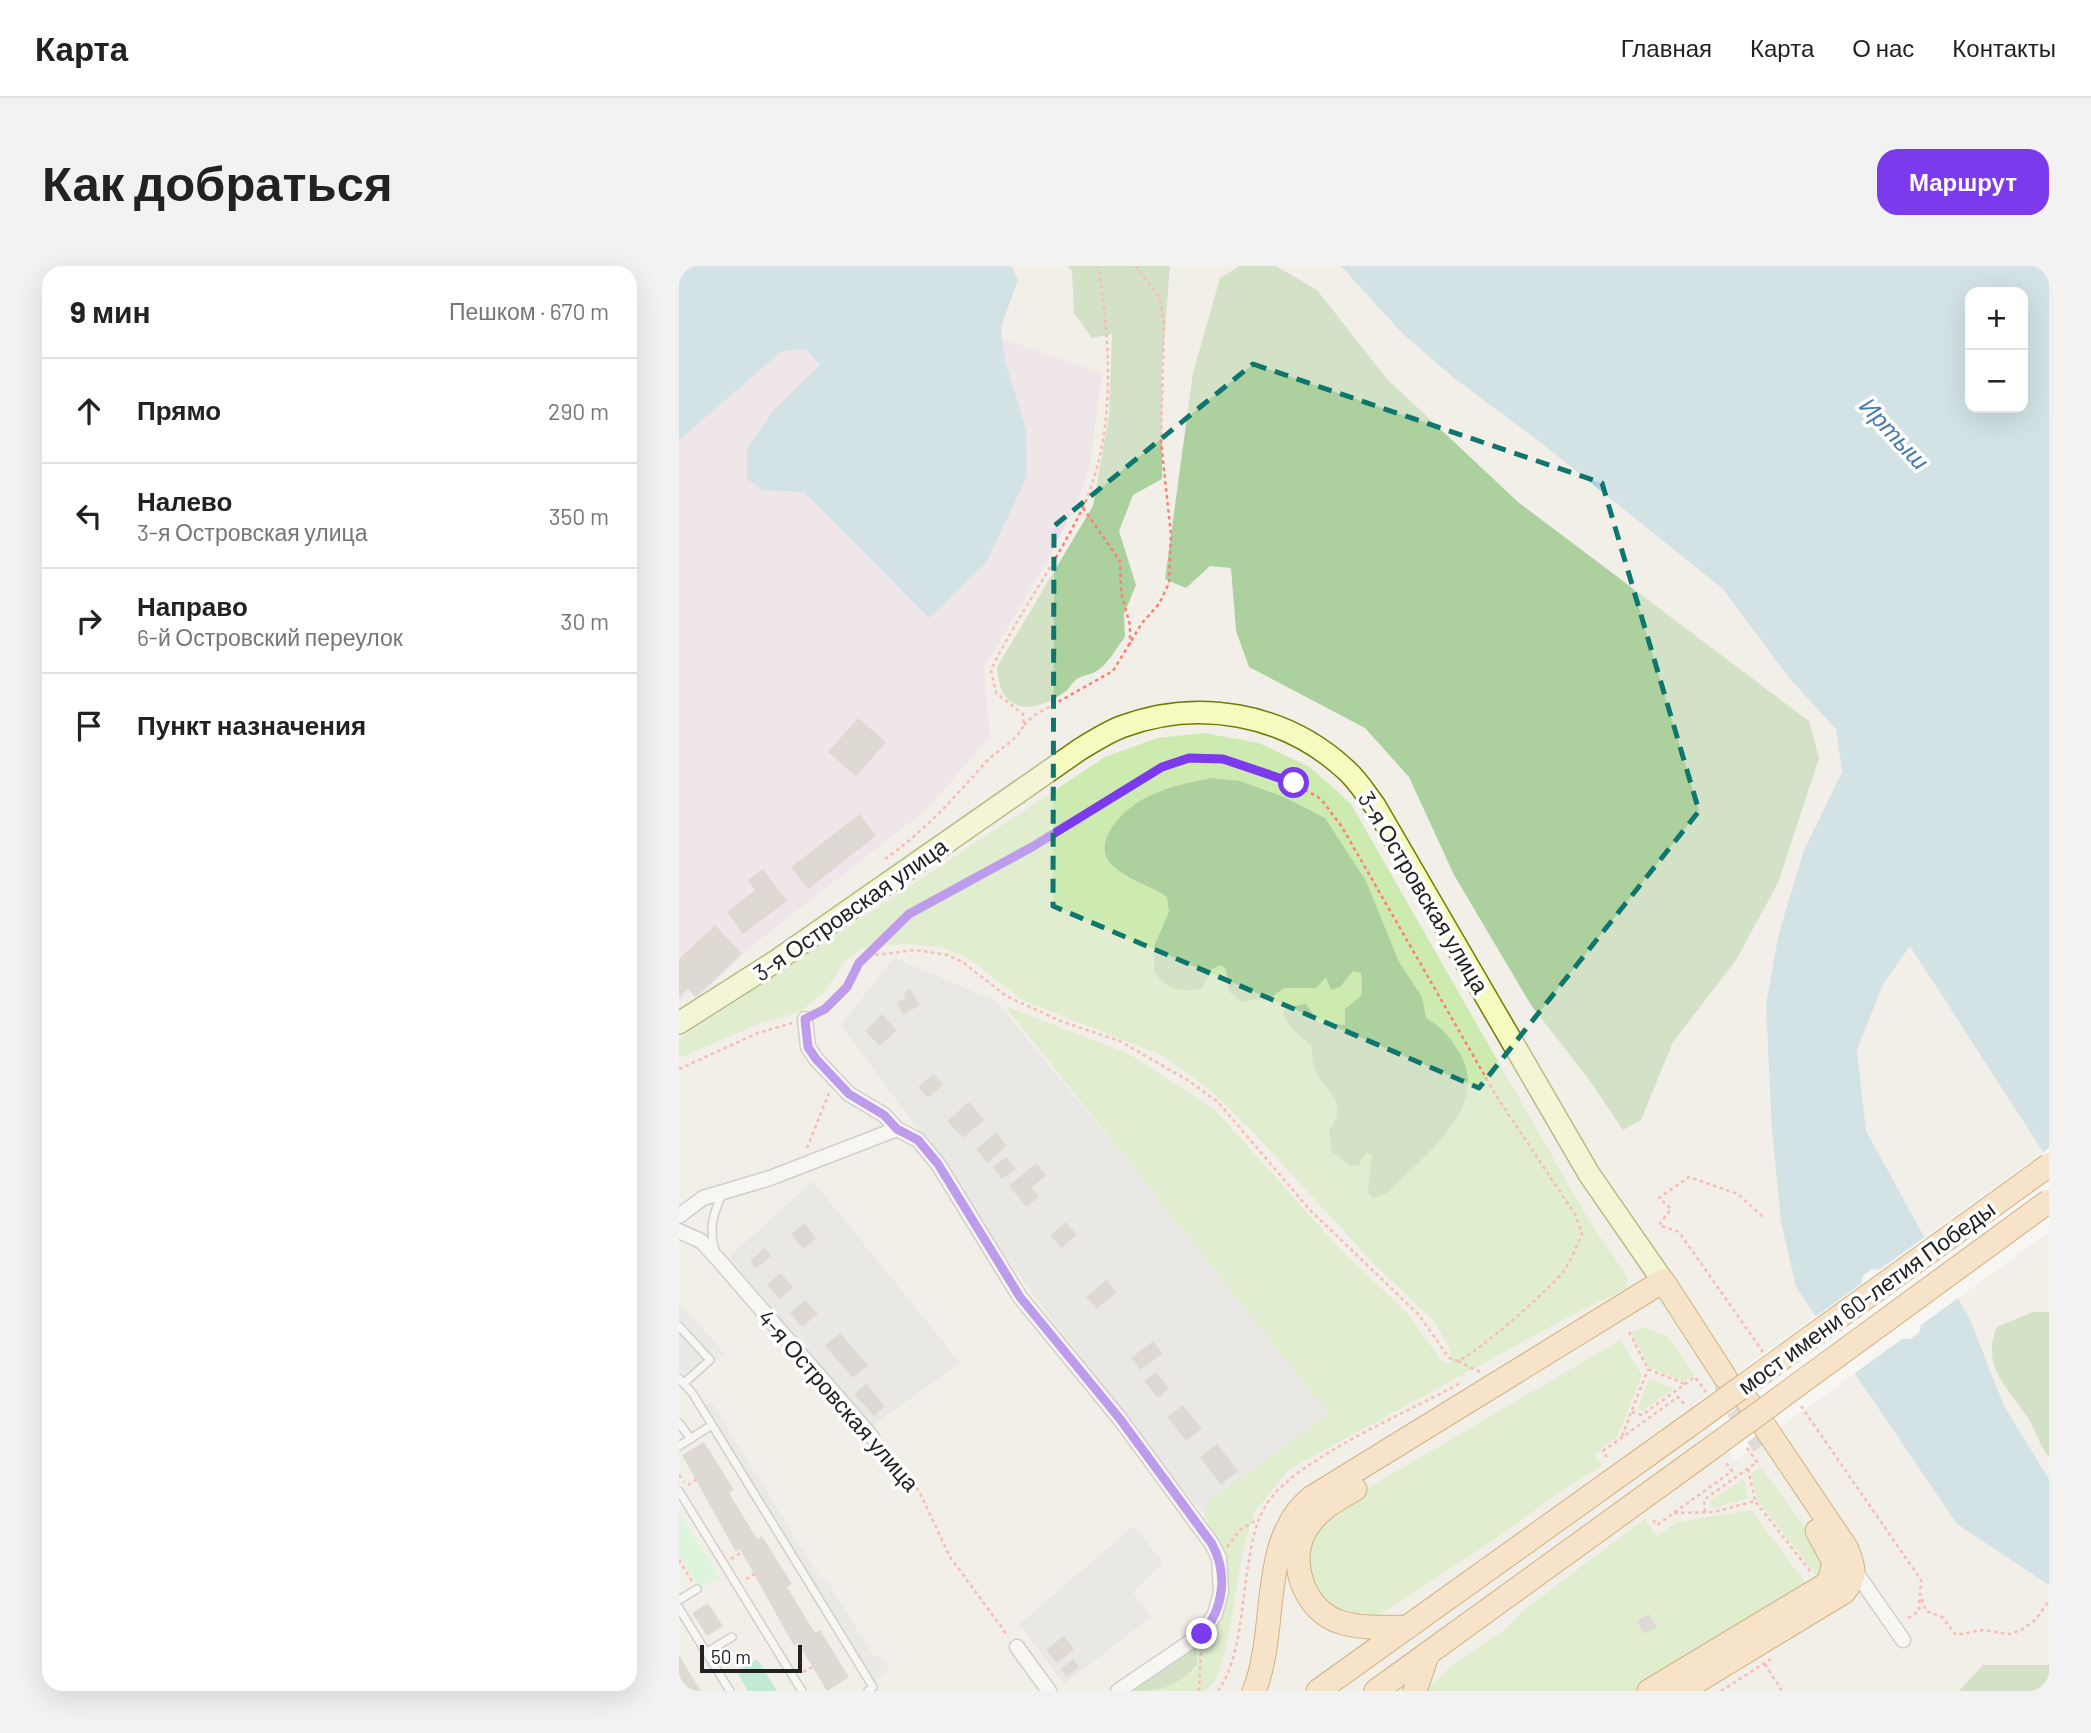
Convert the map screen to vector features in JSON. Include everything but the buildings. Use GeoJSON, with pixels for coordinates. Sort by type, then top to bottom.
{"type":"FeatureCollection","features":[{"type":"Feature","properties":{"kind":"main road","name":"3-я Островская улица"},"geometry":{"type":"LineString","coordinates":[[679,1023],[776,961],[1079,750],[1120,727],[1157,717],[1191,712],[1251,718],[1286,729],[1317,746],[1347,770],[1375,806],[1589,1174],[1667,1288]]}},
{"type":"Feature","properties":{"kind":"main road","name":"мост имени 60-летия Победы"},"geometry":{"type":"LineString","coordinates":[[1318,1691],[2049,1165]]}},
{"type":"Feature","properties":{"kind":"main road","name":"мост имени 60-летия Победы"},"geometry":{"type":"LineString","coordinates":[[1376,1691],[2049,1201]]}},
{"type":"Feature","properties":{"kind":"main road"},"geometry":{"type":"LineString","coordinates":[[1667,1288],[1847,1549],[1855,1571],[1852,1583],[1844,1592],[1681,1691]]}},
{"type":"Feature","properties":{"kind":"main road"},"geometry":{"type":"LineString","coordinates":[[1408,1627],[1370,1628],[1341,1623],[1324,1614],[1310,1600],[1301,1581],[1298,1562],[1300,1543],[1316,1515],[1667,1288]]}},
{"type":"Feature","properties":{"kind":"main road"},"geometry":{"type":"LineString","coordinates":[[1254,1691],[1266,1647],[1279,1550],[1292,1517],[1301,1506],[1667,1288]]}},
{"type":"Feature","properties":{"kind":"main road"},"geometry":{"type":"LineString","coordinates":[[1649,1691],[1830,1579],[1834,1562],[1831,1552],[1763,1445]]}},
{"type":"Feature","properties":{"kind":"main road"},"geometry":{"type":"LineString","coordinates":[[1415,1691],[1428,1653]]}},
{"type":"Feature","properties":{"kind":"street"},"geometry":{"type":"LineString","coordinates":[[805,1019],[808,1047],[832,1079],[849,1094],[884,1115],[897,1129],[918,1140],[938,1164],[1020,1297],[1120,1419],[1220,1559],[1222,1583],[1215,1614],[1202,1634],[1118,1691]]}},
{"type":"Feature","properties":{"kind":"street"},"geometry":{"type":"LineString","coordinates":[[679,1216],[703,1198],[802,1166],[897,1129]]}},
{"type":"Feature","properties":{"kind":"street","name":"4-я Островская улица"},"geometry":{"type":"LineString","coordinates":[[679,1231],[701,1241],[717,1258],[872,1437]]}},
{"type":"Feature","properties":{"kind":"street"},"geometry":{"type":"LineString","coordinates":[[1855,1571],[1903,1640]]}},
{"type":"Feature","properties":{"kind":"street"},"geometry":{"type":"LineString","coordinates":[[1017,1647],[1049,1691]]}},
{"type":"Feature","properties":{"kind":"lane"},"geometry":{"type":"LineString","coordinates":[[717,1258],[711,1237],[713,1214],[724,1191]]}},
{"type":"Feature","properties":{"kind":"lane"},"geometry":{"type":"LineString","coordinates":[[679,1326],[710,1360],[681,1381],[712,1426],[873,1687],[867,1691]]}},
{"type":"Feature","properties":{"kind":"lane"},"geometry":{"type":"LineString","coordinates":[[679,1423],[691,1438]]}},
{"type":"Feature","properties":{"kind":"lane"},"geometry":{"type":"LineString","coordinates":[[679,1446],[712,1426]]}},
{"type":"Feature","properties":{"kind":"lane"},"geometry":{"type":"LineString","coordinates":[[682,1489],[802,1691]]}},
{"type":"Feature","properties":{"kind":"lane"},"geometry":{"type":"LineString","coordinates":[[679,1600],[697,1589]]}},
{"type":"Feature","properties":{"kind":"lane"},"geometry":{"type":"LineString","coordinates":[[679,1608],[730,1691]]}},
{"type":"Feature","properties":{"kind":"lane"},"geometry":{"type":"LineString","coordinates":[[707,1652],[732,1637]]}},
{"type":"Feature","properties":{"kind":"path"},"geometry":{"type":"LineString","coordinates":[[1024,725],[1023,715],[996,693],[991,670],[1083,508],[1098,463],[1110,371],[1098,266]]}},
{"type":"Feature","properties":{"kind":"path"},"geometry":{"type":"LineString","coordinates":[[885,859],[936,820],[988,760],[1013,741],[1033,716],[1101,681],[1113,671],[1164,594],[1171,558],[1161,442],[1164,322],[1159,298],[1136,266]]}},
{"type":"Feature","properties":{"kind":"path"},"geometry":{"type":"LineString","coordinates":[[1083,508],[1120,561],[1121,592],[1131,636],[1129,649]]}},
{"type":"Feature","properties":{"kind":"path"},"geometry":{"type":"LineString","coordinates":[[679,1069],[758,1033],[805,1019],[825,1009],[847,987],[866,956],[898,923],[916,910],[1032,847],[1171,764],[1189,758],[1223,759],[1294,783],[1321,799],[1342,827],[1497,1097],[1576,1216],[1582,1236],[1564,1270],[1535,1300],[1476,1351],[1458,1362]]}},
{"type":"Feature","properties":{"kind":"path"},"geometry":{"type":"LineString","coordinates":[[866,956],[916,950],[948,955],[964,963],[1006,996],[1063,1022],[1120,1041],[1189,1081],[1227,1111],[1309,1209],[1419,1315],[1449,1358],[1481,1372]]}},
{"type":"Feature","properties":{"kind":"path"},"geometry":{"type":"LineString","coordinates":[[802,1166],[832,1079]]}},
{"type":"Feature","properties":{"kind":"path"},"geometry":{"type":"LineString","coordinates":[[1764,1218],[1738,1194],[1689,1177],[1659,1198],[1671,1209],[1659,1225],[1679,1232],[1767,1358]]}},
{"type":"Feature","properties":{"kind":"path"},"geometry":{"type":"LineString","coordinates":[[1629,1332],[1648,1369],[1685,1384],[1642,1415],[1632,1412]]}},
{"type":"Feature","properties":{"kind":"path"},"geometry":{"type":"LineString","coordinates":[[1621,1439],[1648,1369]]}},
{"type":"Feature","properties":{"kind":"path"},"geometry":{"type":"LineString","coordinates":[[1607,1457],[1603,1451],[1678,1397],[1685,1405]]}},
{"type":"Feature","properties":{"kind":"path"},"geometry":{"type":"LineString","coordinates":[[1799,1404],[1921,1580],[1919,1611],[1892,1625]]}},
{"type":"Feature","properties":{"kind":"path","name":"4-я Островская улица"},"geometry":{"type":"LineString","coordinates":[[872,1437],[919,1491],[950,1557],[1017,1647]]}},
{"type":"Feature","properties":{"kind":"path"},"geometry":{"type":"LineString","coordinates":[[1653,1520],[1657,1525],[1732,1471],[1726,1463]]}},
{"type":"Feature","properties":{"kind":"path"},"geometry":{"type":"LineString","coordinates":[[1705,1513],[1704,1500],[1748,1469],[1755,1501],[1812,1573]]}},
{"type":"Feature","properties":{"kind":"path"},"geometry":{"type":"LineString","coordinates":[[682,1489],[697,1479]]}},
{"type":"Feature","properties":{"kind":"path"},"geometry":{"type":"LineString","coordinates":[[1674,1513],[1705,1513],[1755,1501]]}},
{"type":"Feature","properties":{"kind":"path"},"geometry":{"type":"LineString","coordinates":[[1220,1559],[1240,1530],[1259,1519]]}},
{"type":"Feature","properties":{"kind":"path"},"geometry":{"type":"LineString","coordinates":[[731,1559],[742,1552]]}},
{"type":"Feature","properties":{"kind":"path"},"geometry":{"type":"LineString","coordinates":[[679,1560],[697,1589]]}},
{"type":"Feature","properties":{"kind":"path"},"geometry":{"type":"LineString","coordinates":[[744,1580],[755,1574]]}},
{"type":"Feature","properties":{"kind":"path"},"geometry":{"type":"LineString","coordinates":[[1921,1596],[1926,1611],[1942,1617],[1956,1635],[1982,1630],[2010,1634],[2021,1630],[2035,1620],[2049,1601]]}},
{"type":"Feature","properties":{"kind":"path"},"geometry":{"type":"LineString","coordinates":[[1199,1691],[1202,1634]]}},
{"type":"Feature","properties":{"kind":"path"},"geometry":{"type":"LineString","coordinates":[[1765,1664],[1782,1691]]}},
{"type":"Feature","properties":{"kind":"path"},"geometry":{"type":"LineString","coordinates":[[801,1674],[812,1667]]}},
{"type":"Feature","properties":{"kind":"highlighted area"},"geometry":{"type":"Polygon","coordinates":[[[1253,364],[1602,483],[1699,811],[1479,1088],[1053,906],[1054,526],[1253,364]]]}},
{"type":"Feature","properties":{"kind":"shaded area"},"geometry":{"type":"Polygon","coordinates":[[[679,266],[793,266],[1102,373],[1090,466],[1079,497],[1050,556],[984,668],[990,737],[928,808],[748,949],[697,999],[689,993],[679,1003],[679,266]]]}},
{"type":"Feature","properties":{"kind":"shaded area"},"geometry":{"type":"Polygon","coordinates":[[[894,958],[996,1001],[1335,1414],[1203,1512],[1159,1463],[970,1209],[963,1190],[841,1025],[894,958]]]}},
{"type":"Feature","properties":{"kind":"shaded area"},"geometry":{"type":"Polygon","coordinates":[[[813,1181],[960,1363],[869,1428],[729,1257],[813,1181]]]}},
{"type":"Feature","properties":{"kind":"shaded area"},"geometry":{"type":"Polygon","coordinates":[[[679,1302],[725,1354],[692,1383],[679,1368],[679,1302]]]}},
{"type":"Feature","properties":{"kind":"shaded area"},"geometry":{"type":"Polygon","coordinates":[[[712,1402],[821,1579],[825,1577],[874,1657],[879,1654],[890,1671],[869,1684],[699,1409],[712,1402]]]}},
{"type":"Feature","properties":{"kind":"shaded area"},"geometry":{"type":"Polygon","coordinates":[[[1134,1526],[1163,1563],[1133,1593],[1151,1617],[1064,1684],[1019,1624],[1134,1526]]]}},
{"type":"Feature","properties":{"kind":"green space"},"geometry":{"type":"Polygon","coordinates":[[[1067,266],[1170,266],[1162,366],[1162,479],[1133,495],[1119,531],[1136,585],[1124,614],[1125,637],[1109,660],[1097,671],[1079,678],[1054,699],[1030,707],[1011,702],[1004,694],[997,667],[1093,506],[1109,415],[1112,334],[1092,338],[1074,313],[1072,271],[1067,266]]]}},
{"type":"Feature","properties":{"kind":"green space"},"geometry":{"type":"Polygon","coordinates":[[[1240,266],[1276,266],[1317,290],[1387,379],[1518,502],[1809,721],[1819,758],[1778,883],[1736,960],[1673,1042],[1641,1120],[1623,1130],[1590,1081],[1531,1005],[1454,875],[1409,777],[1365,728],[1249,667],[1236,631],[1231,568],[1210,566],[1186,588],[1165,579],[1193,373],[1220,278],[1240,266]]]}},
{"type":"Feature","properties":{"kind":"green space"},"geometry":{"type":"Polygon","coordinates":[[[1204,733],[1259,743],[1310,767],[1351,804],[1587,1217],[1628,1278],[1625,1289],[1568,1317],[1288,1470],[1254,1513],[1243,1550],[1227,1646],[1216,1680],[1206,1691],[1126,1691],[1181,1651],[1223,1611],[1227,1559],[1204,1515],[1210,1500],[1329,1414],[1005,1006],[1129,1054],[1215,1110],[1339,1248],[1408,1314],[1441,1360],[1451,1364],[1450,1349],[1434,1321],[1374,1264],[1253,1132],[1209,1089],[1159,1054],[1024,1001],[968,958],[940,947],[906,944],[863,948],[844,962],[825,991],[800,1012],[763,1022],[679,1058],[679,1039],[1105,757],[1157,738],[1204,733]]]}},
{"type":"Feature","properties":{"kind":"green space"},"geometry":{"type":"Polygon","coordinates":[[[1211,778],[1240,781],[1284,797],[1325,818],[1366,881],[1399,962],[1422,997],[1426,1018],[1445,1033],[1459,1052],[1467,1073],[1467,1092],[1460,1111],[1449,1130],[1434,1147],[1387,1193],[1373,1198],[1368,1192],[1372,1154],[1366,1153],[1358,1166],[1350,1166],[1332,1152],[1329,1130],[1337,1112],[1335,1100],[1315,1069],[1311,1045],[1293,1030],[1283,1015],[1285,1008],[1306,1004],[1319,1023],[1345,1025],[1345,1009],[1361,996],[1361,973],[1353,971],[1340,987],[1331,990],[1326,977],[1316,988],[1284,988],[1273,996],[1243,1002],[1229,992],[1226,969],[1220,965],[1212,969],[1202,988],[1195,990],[1169,986],[1154,971],[1154,946],[1169,912],[1167,897],[1112,865],[1106,857],[1106,839],[1124,813],[1148,796],[1211,778]]]}},
{"type":"Feature","properties":{"kind":"green space"},"geometry":{"type":"Polygon","coordinates":[[[2033,1312],[2049,1312],[2049,1457],[2031,1423],[2000,1378],[1992,1355],[1997,1327],[2033,1312]]]}},
{"type":"Feature","properties":{"kind":"green space"},"geometry":{"type":"Polygon","coordinates":[[[1644,1327],[1667,1336],[1695,1375],[1684,1382],[1649,1367],[1631,1333],[1644,1327]]]}},
{"type":"Feature","properties":{"kind":"green space"},"geometry":{"type":"Polygon","coordinates":[[[1620,1340],[1642,1375],[1617,1437],[1594,1455],[1602,1466],[1376,1617],[1345,1616],[1319,1597],[1306,1571],[1314,1530],[1336,1507],[1620,1340]]]}},
{"type":"Feature","properties":{"kind":"green space"},"geometry":{"type":"Polygon","coordinates":[[[1649,1379],[1674,1389],[1643,1411],[1638,1408],[1649,1379]]]}},
{"type":"Feature","properties":{"kind":"green space"},"geometry":{"type":"Polygon","coordinates":[[[1761,1467],[1823,1552],[1821,1581],[1757,1500],[1751,1474],[1761,1467]]]}},
{"type":"Feature","properties":{"kind":"green space"},"geometry":{"type":"Polygon","coordinates":[[[1744,1479],[1748,1498],[1711,1509],[1710,1500],[1744,1479]]]}},
{"type":"Feature","properties":{"kind":"green space"},"geometry":{"type":"Polygon","coordinates":[[[1751,1510],[1811,1590],[1639,1691],[1425,1691],[1451,1666],[1504,1630],[1524,1610],[1644,1519],[1657,1536],[1677,1522],[1751,1510]]]}},
{"type":"Feature","properties":{"kind":"green space"},"geometry":{"type":"Polygon","coordinates":[[[679,1512],[719,1577],[700,1589],[679,1555],[679,1512]]]}},
{"type":"Feature","properties":{"kind":"green space"},"geometry":{"type":"Polygon","coordinates":[[[1189,1645],[1196,1648],[1197,1665],[1180,1680],[1156,1690],[1122,1691],[1189,1645]]]}},
{"type":"Feature","properties":{"kind":"green space"},"geometry":{"type":"Polygon","coordinates":[[[757,1659],[777,1691],[748,1691],[737,1672],[757,1659]]]}},
{"type":"Feature","properties":{"kind":"green space"},"geometry":{"type":"Polygon","coordinates":[[[1983,1665],[2049,1665],[2049,1691],[1959,1691],[1983,1665]]]}},
{"type":"Feature","properties":{"kind":"water"},"geometry":{"type":"Polygon","coordinates":[[[679,266],[1011,266],[1018,280],[1001,327],[1005,361],[1026,430],[1027,476],[986,563],[929,618],[804,492],[763,490],[747,479],[747,448],[774,410],[820,365],[806,349],[782,351],[679,440],[679,266]]]}},
{"type":"Feature","properties":{"kind":"water","name":"Иртыш"},"geometry":{"type":"Polygon","coordinates":[[[1341,266],[2049,266],[2049,1161],[1910,946],[1883,984],[1857,1050],[1866,1131],[1971,1322],[2004,1406],[2049,1479],[2049,1585],[1957,1524],[1796,1287],[1781,1222],[1772,1130],[1766,1004],[1779,933],[1804,850],[1842,772],[1836,729],[1789,678],[1723,589],[1545,446],[1454,378],[1402,333],[1341,266]]]}},
{"type":"Feature","properties":{"kind":"pier"},"geometry":{"type":"Polygon","coordinates":[[[2049,1148],[2049,1232],[1921,1325],[1919,1333],[1910,1339],[1902,1339],[1735,1460],[1693,1404],[1861,1284],[1863,1276],[1872,1269],[1879,1270],[2049,1148]]]}},
{"type":"Feature","properties":{"kind":"tunnel"},"geometry":{"type":"LineString","coordinates":[[1725,1377],[1728,1396],[1763,1445]]}},
{"type":"Feature","properties":{"kind":"route"},"geometry":{"type":"LineString","coordinates":[[1202,1634],[1210,1625],[1220,1602],[1220,1559],[1212,1544],[1120,1419],[1020,1297],[938,1164],[918,1140],[897,1129],[884,1115],[849,1094],[832,1079],[808,1047],[804,1031],[805,1019],[825,1009],[847,987],[859,963],[909,914],[1000,862],[1032,847],[1162,767],[1189,758],[1223,759],[1294,783]]}}]}
